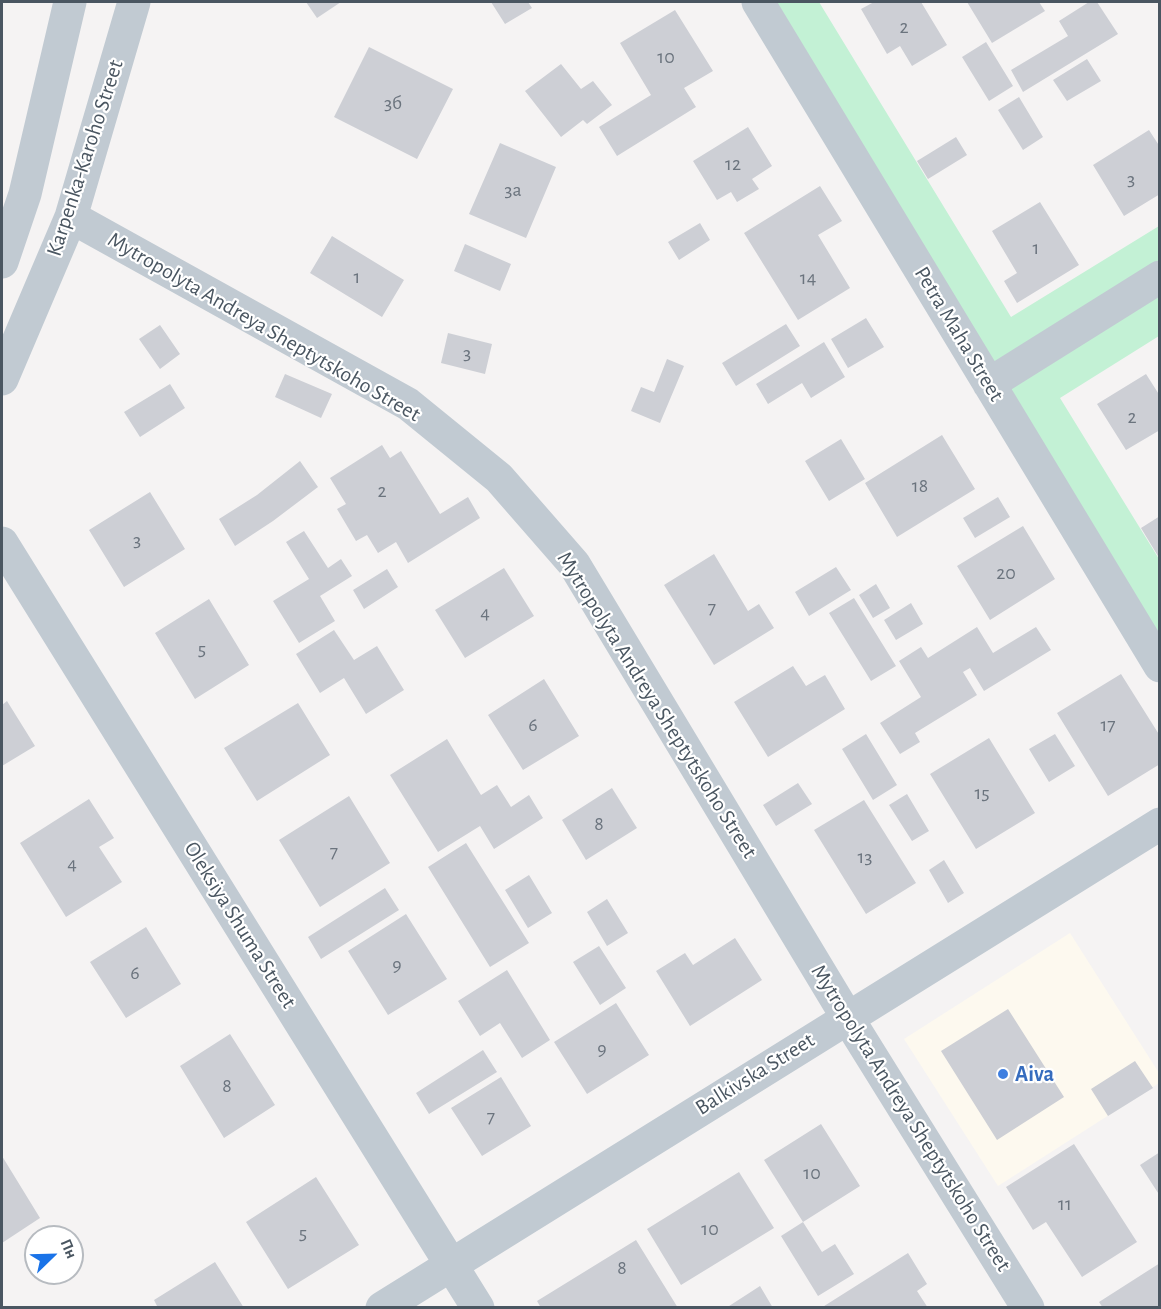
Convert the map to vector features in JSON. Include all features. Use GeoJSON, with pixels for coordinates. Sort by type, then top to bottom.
{"type":"FeatureCollection","features":[{"type":"Feature","properties":{"kind":"street","name":"Karpenka-Karoho Street"},"geometry":{"type":"LineString","coordinates":[[2,262],[24,194],[70,2]]}},
{"type":"Feature","properties":{"kind":"street","name":"Karpenka-Karoho Street"},"geometry":{"type":"LineString","coordinates":[[2,379],[71,217],[134,2]]}},
{"type":"Feature","properties":{"kind":"street","name":"Petra Maha Street"},"geometry":{"type":"LineString","coordinates":[[758,2],[1160,666]]}},
{"type":"Feature","properties":{"kind":"street","name":"Mytropolyta Andreya Sheptytskoho Street"},"geometry":{"type":"LineString","coordinates":[[71,217],[408,404],[499,478],[574,564],[847,1017],[1028,1308]]}},
{"type":"Feature","properties":{"kind":"street"},"geometry":{"type":"LineString","coordinates":[[989,384],[1160,278]]}},
{"type":"Feature","properties":{"kind":"street","name":"Oleksiya Shuma Street"},"geometry":{"type":"LineString","coordinates":[[2,543],[478,1308]]}},
{"type":"Feature","properties":{"kind":"street","name":"Balkivska Street"},"geometry":{"type":"LineString","coordinates":[[382,1308],[1160,824]]}},
{"type":"Feature","properties":{"kind":"shaded area"},"geometry":{"type":"Polygon","coordinates":[[[1070,933],[1159,1073],[1159,1083],[998,1186],[904,1039],[1070,933]]]}},
{"type":"Feature","properties":{"kind":"green space"},"geometry":{"type":"Polygon","coordinates":[[[775,2],[819,2],[1011,317],[1159,226],[1159,260],[994,364],[775,2]]]}},
{"type":"Feature","properties":{"kind":"green space"},"geometry":{"type":"Polygon","coordinates":[[[1159,295],[1159,336],[1060,398],[1159,559],[1159,638],[1009,389],[1159,295]]]}},
{"type":"Feature","properties":{"kind":"building"},"geometry":{"type":"Polygon","coordinates":[[[306,2],[341,2],[317,18],[306,2]]]}},
{"type":"Feature","properties":{"kind":"building"},"geometry":{"type":"Polygon","coordinates":[[[491,2],[528,2],[532,8],[505,24],[491,2]]]}},
{"type":"Feature","properties":{"kind":"building"},"geometry":{"type":"Polygon","coordinates":[[[874,2],[921,2],[947,45],[912,66],[900,46],[887,54],[861,9],[874,2]]]}},
{"type":"Feature","properties":{"kind":"building"},"geometry":{"type":"Polygon","coordinates":[[[967,2],[1039,2],[1045,11],[992,43],[967,2]]]}},
{"type":"Feature","properties":{"kind":"building"},"geometry":{"type":"Polygon","coordinates":[[[1089,2],[1097,2],[1118,34],[1023,92],[1011,70],[1068,36],[1059,21],[1089,2]]]}},
{"type":"Feature","properties":{"kind":"building"},"geometry":{"type":"Polygon","coordinates":[[[675,10],[713,71],[684,88],[696,107],[617,156],[599,127],[651,95],[620,43],[675,10]]]}},
{"type":"Feature","properties":{"kind":"building"},"geometry":{"type":"Polygon","coordinates":[[[986,42],[1013,86],[989,101],[962,57],[986,42]]]}},
{"type":"Feature","properties":{"kind":"building"},"geometry":{"type":"Polygon","coordinates":[[[369,47],[453,89],[417,159],[334,117],[369,47]]]}},
{"type":"Feature","properties":{"kind":"building"},"geometry":{"type":"Polygon","coordinates":[[[1087,59],[1101,81],[1067,101],[1053,80],[1087,59]]]}},
{"type":"Feature","properties":{"kind":"building"},"geometry":{"type":"Polygon","coordinates":[[[561,64],[581,89],[593,81],[612,105],[587,124],[583,120],[561,137],[525,91],[561,64]]]}},
{"type":"Feature","properties":{"kind":"building"},"geometry":{"type":"Polygon","coordinates":[[[1019,97],[1043,137],[1023,150],[998,110],[1019,97]]]}},
{"type":"Feature","properties":{"kind":"building"},"geometry":{"type":"Polygon","coordinates":[[[748,127],[772,166],[752,179],[759,189],[737,202],[731,192],[717,200],[693,161],[748,127]]]}},
{"type":"Feature","properties":{"kind":"building"},"geometry":{"type":"Polygon","coordinates":[[[1149,130],[1160,147],[1160,194],[1124,216],[1093,165],[1149,130]]]}},
{"type":"Feature","properties":{"kind":"building"},"geometry":{"type":"Polygon","coordinates":[[[956,137],[967,155],[928,179],[917,161],[956,137]]]}},
{"type":"Feature","properties":{"kind":"building"},"geometry":{"type":"Polygon","coordinates":[[[500,143],[556,167],[526,238],[469,214],[500,143]]]}},
{"type":"Feature","properties":{"kind":"building"},"geometry":{"type":"Polygon","coordinates":[[[820,186],[842,221],[818,235],[850,288],[798,320],[744,233],[820,186]]]}},
{"type":"Feature","properties":{"kind":"building"},"geometry":{"type":"Polygon","coordinates":[[[1040,202],[1079,265],[1017,303],[1004,281],[1017,273],[992,231],[1040,202]]]}},
{"type":"Feature","properties":{"kind":"building"},"geometry":{"type":"Polygon","coordinates":[[[700,223],[710,240],[679,260],[668,242],[700,223]]]}},
{"type":"Feature","properties":{"kind":"building"},"geometry":{"type":"Polygon","coordinates":[[[332,236],[404,280],[382,317],[310,273],[332,236]]]}},
{"type":"Feature","properties":{"kind":"building"},"geometry":{"type":"Polygon","coordinates":[[[465,244],[511,264],[500,291],[454,271],[465,244]]]}},
{"type":"Feature","properties":{"kind":"building"},"geometry":{"type":"Polygon","coordinates":[[[866,318],[884,347],[848,368],[831,339],[866,318]]]}},
{"type":"Feature","properties":{"kind":"building"},"geometry":{"type":"Polygon","coordinates":[[[786,324],[800,346],[736,386],[722,363],[786,324]]]}},
{"type":"Feature","properties":{"kind":"building"},"geometry":{"type":"Polygon","coordinates":[[[160,325],[180,354],[160,369],[139,339],[160,325]]]}},
{"type":"Feature","properties":{"kind":"building"},"geometry":{"type":"Polygon","coordinates":[[[448,333],[492,344],[485,374],[441,363],[448,333]]]}},
{"type":"Feature","properties":{"kind":"building"},"geometry":{"type":"Polygon","coordinates":[[[824,342],[845,377],[811,398],[802,383],[768,404],[756,384],[824,342]]]}},
{"type":"Feature","properties":{"kind":"building"},"geometry":{"type":"Polygon","coordinates":[[[667,359],[684,366],[660,423],[631,411],[641,387],[654,392],[667,359]]]}},
{"type":"Feature","properties":{"kind":"building"},"geometry":{"type":"Polygon","coordinates":[[[285,374],[332,394],[321,418],[275,397],[285,374]]]}},
{"type":"Feature","properties":{"kind":"building"},"geometry":{"type":"Polygon","coordinates":[[[1146,374],[1160,396],[1160,430],[1126,450],[1097,404],[1146,374]]]}},
{"type":"Feature","properties":{"kind":"building"},"geometry":{"type":"Polygon","coordinates":[[[170,384],[185,408],[140,437],[124,412],[170,384]]]}},
{"type":"Feature","properties":{"kind":"building"},"geometry":{"type":"Polygon","coordinates":[[[942,435],[975,489],[897,537],[865,483],[942,435]]]}},
{"type":"Feature","properties":{"kind":"building"},"geometry":{"type":"Polygon","coordinates":[[[841,439],[865,479],[829,501],[805,461],[841,439]]]}},
{"type":"Feature","properties":{"kind":"building"},"geometry":{"type":"Polygon","coordinates":[[[382,445],[390,458],[401,451],[440,514],[468,497],[480,518],[408,563],[396,542],[378,553],[367,535],[356,541],[337,509],[346,504],[330,478],[382,445]]]}},
{"type":"Feature","properties":{"kind":"building"},"geometry":{"type":"Polygon","coordinates":[[[300,461],[318,487],[235,546],[219,519],[257,495],[300,461]]]}},
{"type":"Feature","properties":{"kind":"building"},"geometry":{"type":"Polygon","coordinates":[[[150,492],[185,549],[124,587],[89,530],[150,492]]]}},
{"type":"Feature","properties":{"kind":"building"},"geometry":{"type":"Polygon","coordinates":[[[998,497],[1010,517],[975,538],[963,518],[998,497]]]}},
{"type":"Feature","properties":{"kind":"building"},"geometry":{"type":"Polygon","coordinates":[[[1160,516],[1160,555],[1158,556],[1141,528],[1160,516]]]}},
{"type":"Feature","properties":{"kind":"building"},"geometry":{"type":"Polygon","coordinates":[[[1023,526],[1055,579],[990,620],[957,566],[1023,526]]]}},
{"type":"Feature","properties":{"kind":"building"},"geometry":{"type":"Polygon","coordinates":[[[304,531],[328,568],[341,559],[352,576],[320,596],[335,621],[299,643],[273,601],[309,579],[286,542],[304,531]]]}},
{"type":"Feature","properties":{"kind":"building"},"geometry":{"type":"Polygon","coordinates":[[[714,554],[748,611],[759,604],[774,628],[714,665],[664,585],[714,554]]]}},
{"type":"Feature","properties":{"kind":"building"},"geometry":{"type":"Polygon","coordinates":[[[836,567],[851,590],[809,616],[795,592],[836,567]]]}},
{"type":"Feature","properties":{"kind":"building"},"geometry":{"type":"Polygon","coordinates":[[[504,568],[534,616],[465,658],[435,610],[504,568]]]}},
{"type":"Feature","properties":{"kind":"building"},"geometry":{"type":"Polygon","coordinates":[[[387,569],[398,587],[364,609],[353,590],[387,569]]]}},
{"type":"Feature","properties":{"kind":"building"},"geometry":{"type":"Polygon","coordinates":[[[876,584],[890,608],[873,618],[859,595],[876,584]]]}},
{"type":"Feature","properties":{"kind":"building"},"geometry":{"type":"Polygon","coordinates":[[[854,598],[896,666],[871,681],[829,613],[854,598]]]}},
{"type":"Feature","properties":{"kind":"building"},"geometry":{"type":"Polygon","coordinates":[[[209,599],[249,665],[195,699],[155,633],[209,599]]]}},
{"type":"Feature","properties":{"kind":"building"},"geometry":{"type":"Polygon","coordinates":[[[911,603],[923,624],[896,640],[884,620],[911,603]]]}},
{"type":"Feature","properties":{"kind":"building"},"geometry":{"type":"Polygon","coordinates":[[[977,627],[993,653],[1036,627],[1051,650],[984,691],[970,668],[963,672],[977,695],[915,733],[920,742],[900,754],[880,723],[921,697],[899,661],[921,647],[928,658],[977,627]]]}},
{"type":"Feature","properties":{"kind":"building"},"geometry":{"type":"Polygon","coordinates":[[[334,630],[354,660],[377,646],[404,690],[366,714],[344,678],[320,693],[296,654],[334,630]]]}},
{"type":"Feature","properties":{"kind":"building"},"geometry":{"type":"Polygon","coordinates":[[[793,666],[806,686],[825,675],[845,709],[768,757],[734,702],[793,666]]]}},
{"type":"Feature","properties":{"kind":"building"},"geometry":{"type":"Polygon","coordinates":[[[1121,674],[1160,736],[1160,764],[1108,796],[1057,713],[1121,674]]]}},
{"type":"Feature","properties":{"kind":"building"},"geometry":{"type":"Polygon","coordinates":[[[544,679],[579,736],[523,770],[488,715],[544,679]]]}},
{"type":"Feature","properties":{"kind":"building"},"geometry":{"type":"Polygon","coordinates":[[[7,701],[35,746],[2,766],[2,705],[7,701]]]}},
{"type":"Feature","properties":{"kind":"building"},"geometry":{"type":"Polygon","coordinates":[[[298,703],[330,755],[257,801],[224,748],[298,703]]]}},
{"type":"Feature","properties":{"kind":"building"},"geometry":{"type":"Polygon","coordinates":[[[866,734],[897,785],[873,800],[842,749],[866,734]]]}},
{"type":"Feature","properties":{"kind":"building"},"geometry":{"type":"Polygon","coordinates":[[[1055,734],[1075,766],[1049,782],[1029,749],[1055,734]]]}},
{"type":"Feature","properties":{"kind":"building"},"geometry":{"type":"Polygon","coordinates":[[[989,738],[1035,813],[976,849],[930,774],[989,738]]]}},
{"type":"Feature","properties":{"kind":"building"},"geometry":{"type":"Polygon","coordinates":[[[447,739],[481,795],[497,785],[511,807],[529,795],[543,818],[494,849],[480,826],[438,852],[390,775],[447,739]]]}},
{"type":"Feature","properties":{"kind":"building"},"geometry":{"type":"Polygon","coordinates":[[[798,783],[812,804],[776,826],[763,805],[798,783]]]}},
{"type":"Feature","properties":{"kind":"building"},"geometry":{"type":"Polygon","coordinates":[[[612,788],[637,828],[586,860],[562,820],[612,788]]]}},
{"type":"Feature","properties":{"kind":"building"},"geometry":{"type":"Polygon","coordinates":[[[907,794],[929,831],[912,841],[889,805],[907,794]]]}},
{"type":"Feature","properties":{"kind":"building"},"geometry":{"type":"Polygon","coordinates":[[[349,796],[390,863],[320,907],[279,840],[349,796]]]}},
{"type":"Feature","properties":{"kind":"building"},"geometry":{"type":"Polygon","coordinates":[[[89,799],[114,838],[99,847],[122,882],[66,917],[20,843],[89,799]]]}},
{"type":"Feature","properties":{"kind":"building"},"geometry":{"type":"Polygon","coordinates":[[[864,800],[916,883],[866,914],[814,830],[864,800]]]}},
{"type":"Feature","properties":{"kind":"building"},"geometry":{"type":"Polygon","coordinates":[[[466,843],[529,943],[490,967],[428,867],[466,843]]]}},
{"type":"Feature","properties":{"kind":"building"},"geometry":{"type":"Polygon","coordinates":[[[944,860],[964,893],[948,903],[929,870],[944,860]]]}},
{"type":"Feature","properties":{"kind":"building"},"geometry":{"type":"Polygon","coordinates":[[[529,875],[552,913],[528,928],[505,890],[529,875]]]}},
{"type":"Feature","properties":{"kind":"building"},"geometry":{"type":"Polygon","coordinates":[[[385,888],[399,910],[321,959],[308,937],[385,888]]]}},
{"type":"Feature","properties":{"kind":"building"},"geometry":{"type":"Polygon","coordinates":[[[607,899],[628,933],[607,946],[587,912],[607,899]]]}},
{"type":"Feature","properties":{"kind":"building"},"geometry":{"type":"Polygon","coordinates":[[[406,914],[447,979],[388,1015],[348,951],[406,914]]]}},
{"type":"Feature","properties":{"kind":"building"},"geometry":{"type":"Polygon","coordinates":[[[146,927],[181,984],[126,1018],[90,962],[146,927]]]}},
{"type":"Feature","properties":{"kind":"building"},"geometry":{"type":"Polygon","coordinates":[[[735,938],[762,980],[690,1026],[656,971],[685,953],[693,965],[735,938]]]}},
{"type":"Feature","properties":{"kind":"building"},"geometry":{"type":"Polygon","coordinates":[[[599,946],[626,988],[600,1005],[573,962],[599,946]]]}},
{"type":"Feature","properties":{"kind":"building"},"geometry":{"type":"Polygon","coordinates":[[[507,970],[550,1040],[522,1058],[500,1023],[480,1036],[458,1001],[507,970]]]}},
{"type":"Feature","properties":{"kind":"building"},"geometry":{"type":"Polygon","coordinates":[[[616,1003],[649,1055],[587,1094],[554,1042],[616,1003]]]}},
{"type":"Feature","properties":{"kind":"building","name":"Aiva"},"geometry":{"type":"Polygon","coordinates":[[[1008,1009],[1064,1097],[997,1140],[941,1051],[1008,1009]]]}},
{"type":"Feature","properties":{"kind":"building"},"geometry":{"type":"Polygon","coordinates":[[[230,1034],[275,1105],[224,1138],[180,1066],[230,1034]]]}},
{"type":"Feature","properties":{"kind":"building"},"geometry":{"type":"Polygon","coordinates":[[[483,1050],[497,1072],[429,1114],[416,1093],[483,1050]]]}},
{"type":"Feature","properties":{"kind":"building"},"geometry":{"type":"Polygon","coordinates":[[[1135,1061],[1153,1088],[1108,1116],[1091,1089],[1135,1061]]]}},
{"type":"Feature","properties":{"kind":"building"},"geometry":{"type":"Polygon","coordinates":[[[501,1077],[531,1126],[482,1156],[451,1108],[501,1077]]]}},
{"type":"Feature","properties":{"kind":"building"},"geometry":{"type":"Polygon","coordinates":[[[821,1124],[860,1186],[803,1222],[764,1160],[821,1124]]]}},
{"type":"Feature","properties":{"kind":"building"},"geometry":{"type":"Polygon","coordinates":[[[1074,1144],[1137,1242],[1082,1277],[1046,1222],[1033,1230],[1006,1187],[1074,1144]]]}},
{"type":"Feature","properties":{"kind":"building"},"geometry":{"type":"Polygon","coordinates":[[[1160,1152],[1160,1196],[1140,1165],[1160,1152]]]}},
{"type":"Feature","properties":{"kind":"building"},"geometry":{"type":"Polygon","coordinates":[[[2,1156],[40,1218],[29,1225],[24,1225],[24,1229],[2,1243],[2,1156]]]}},
{"type":"Feature","properties":{"kind":"building"},"geometry":{"type":"Polygon","coordinates":[[[739,1172],[774,1228],[681,1285],[647,1229],[739,1172]]]}},
{"type":"Feature","properties":{"kind":"building"},"geometry":{"type":"Polygon","coordinates":[[[316,1177],[359,1245],[288,1289],[246,1222],[316,1177]]]}},
{"type":"Feature","properties":{"kind":"building"},"geometry":{"type":"Polygon","coordinates":[[[803,1222],[822,1252],[835,1244],[854,1274],[818,1296],[781,1236],[803,1222]]]}},
{"type":"Feature","properties":{"kind":"building"},"geometry":{"type":"Polygon","coordinates":[[[636,1240],[678,1308],[541,1308],[537,1301],[636,1240]]]}},
{"type":"Feature","properties":{"kind":"building"},"geometry":{"type":"Polygon","coordinates":[[[908,1253],[927,1284],[917,1291],[928,1308],[821,1308],[908,1253]]]}},
{"type":"Feature","properties":{"kind":"building"},"geometry":{"type":"Polygon","coordinates":[[[215,1262],[244,1308],[158,1308],[154,1300],[215,1262]]]}},
{"type":"Feature","properties":{"kind":"building"},"geometry":{"type":"Polygon","coordinates":[[[1160,1263],[1160,1308],[1103,1308],[1099,1302],[1160,1263]]]}},
{"type":"Feature","properties":{"kind":"building"},"geometry":{"type":"Polygon","coordinates":[[[760,1286],[773,1308],[726,1308],[760,1286]]]}},
{"type":"Feature","properties":{"kind":"place","name":"Aiva"},"geometry":{"type":"Point","coordinates":[1003,1074]}}]}
